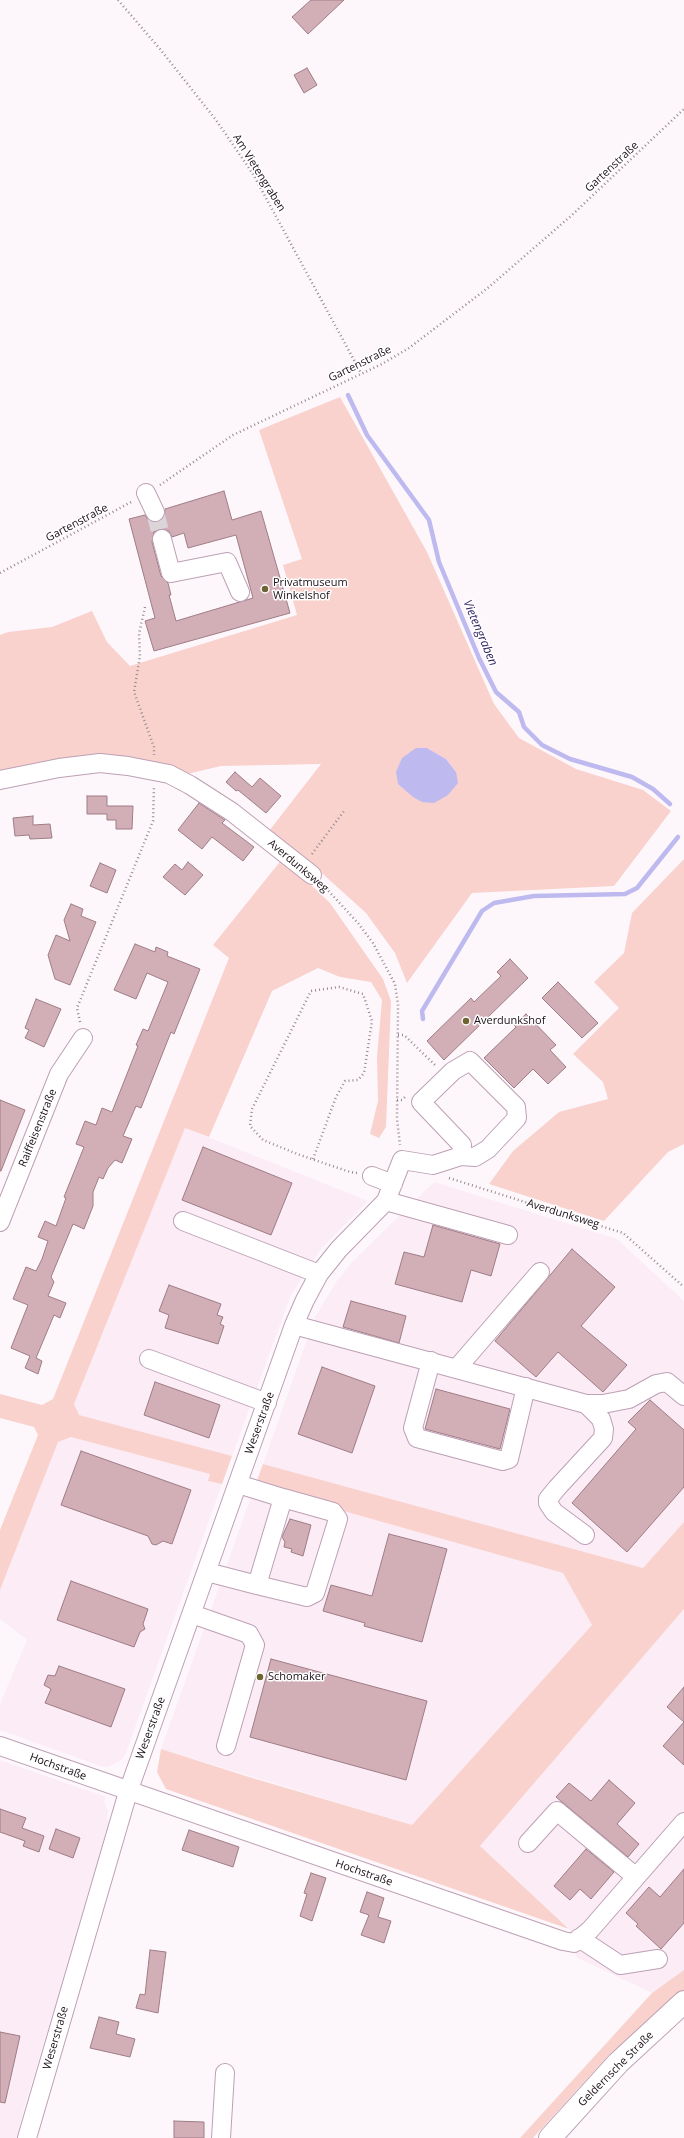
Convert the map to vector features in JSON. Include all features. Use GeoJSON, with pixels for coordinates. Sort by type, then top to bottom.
{"type":"FeatureCollection","features":[{"type":"Feature","properties":{"kind":"main road","name":"Geldernsche Straße"},"geometry":{"type":"LineString","coordinates":[[550,2138],[618,2063],[684,2002]]}},
{"type":"Feature","properties":{"kind":"street"},"geometry":{"type":"LineString","coordinates":[[146,493],[155,512]]}},
{"type":"Feature","properties":{"kind":"street"},"geometry":{"type":"LineString","coordinates":[[162,539],[172,573],[227,562],[240,592]]}},
{"type":"Feature","properties":{"kind":"street","name":"Averdunksweg"},"geometry":{"type":"LineString","coordinates":[[0,780],[58,768],[100,763],[169,774],[214,800],[307,871]]}},
{"type":"Feature","properties":{"kind":"street","name":"Raiffeisenstraße"},"geometry":{"type":"LineString","coordinates":[[0,1222],[59,1074],[83,1038]]}},
{"type":"Feature","properties":{"kind":"street"},"geometry":{"type":"LineString","coordinates":[[402,1160],[433,1165],[461,1156],[475,1157],[488,1149],[517,1118],[516,1108],[470,1061],[453,1071],[421,1102],[462,1145],[461,1156]]}},
{"type":"Feature","properties":{"kind":"street","name":"Weserstraße"},"geometry":{"type":"LineString","coordinates":[[27,2138],[128,1792],[294,1325],[319,1274],[339,1249],[386,1201],[402,1160]]}},
{"type":"Feature","properties":{"kind":"street"},"geometry":{"type":"LineString","coordinates":[[372,1176],[393,1184]]}},
{"type":"Feature","properties":{"kind":"street"},"geometry":{"type":"LineString","coordinates":[[386,1201],[508,1235]]}},
{"type":"Feature","properties":{"kind":"street"},"geometry":{"type":"LineString","coordinates":[[183,1221],[319,1274]]}},
{"type":"Feature","properties":{"kind":"street"},"geometry":{"type":"LineString","coordinates":[[457,1368],[540,1272]]}},
{"type":"Feature","properties":{"kind":"street"},"geometry":{"type":"LineString","coordinates":[[294,1325],[586,1404],[603,1404],[629,1399],[656,1384],[667,1382],[684,1396]]}},
{"type":"Feature","properties":{"kind":"street"},"geometry":{"type":"LineString","coordinates":[[150,1359],[267,1403]]}},
{"type":"Feature","properties":{"kind":"street"},"geometry":{"type":"LineString","coordinates":[[431,1361],[414,1428],[417,1438],[502,1461],[509,1459],[526,1387]]}},
{"type":"Feature","properties":{"kind":"street"},"geometry":{"type":"LineString","coordinates":[[585,1535],[554,1512],[548,1503],[548,1499],[603,1438],[604,1430],[601,1420],[586,1404]]}},
{"type":"Feature","properties":{"kind":"street"},"geometry":{"type":"LineString","coordinates":[[207,1572],[307,1597],[315,1593],[338,1519],[333,1512],[238,1484]]}},
{"type":"Feature","properties":{"kind":"street"},"geometry":{"type":"LineString","coordinates":[[257,1585],[283,1498]]}},
{"type":"Feature","properties":{"kind":"street"},"geometry":{"type":"LineString","coordinates":[[192,1614],[249,1634],[255,1645],[226,1746]]}},
{"type":"Feature","properties":{"kind":"street","name":"Hochstraße"},"geometry":{"type":"LineString","coordinates":[[0,1746],[128,1792],[563,1941],[574,1943],[579,1938]]}},
{"type":"Feature","properties":{"kind":"street"},"geometry":{"type":"LineString","coordinates":[[528,1843],[556,1811],[636,1877]]}},
{"type":"Feature","properties":{"kind":"street"},"geometry":{"type":"LineString","coordinates":[[658,1959],[620,1965],[579,1938],[590,1930],[684,1822]]}},
{"type":"Feature","properties":{"kind":"street"},"geometry":{"type":"LineString","coordinates":[[220,2138],[225,2073]]}},
{"type":"Feature","properties":{"kind":"path","name":"Am Vietengraben"},"geometry":{"type":"LineString","coordinates":[[118,0],[160,49],[216,120],[253,174],[361,373]]}},
{"type":"Feature","properties":{"kind":"path","name":"Gartenstraße"},"geometry":{"type":"LineString","coordinates":[[0,573],[146,493],[233,435],[382,364],[409,348],[489,287],[572,215],[684,109]]}},
{"type":"Feature","properties":{"kind":"path"},"geometry":{"type":"LineString","coordinates":[[83,1038],[77,1008],[153,821],[155,771],[154,747],[134,692],[140,656],[139,634],[145,607]]}},
{"type":"Feature","properties":{"kind":"path"},"geometry":{"type":"LineString","coordinates":[[307,871],[344,811]]}},
{"type":"Feature","properties":{"kind":"path","name":"Averdunksweg"},"geometry":{"type":"LineString","coordinates":[[307,871],[358,923],[385,962],[395,984],[398,1005],[397,1119],[402,1160]]}},
{"type":"Feature","properties":{"kind":"path"},"geometry":{"type":"LineString","coordinates":[[313,1159],[336,1097],[345,1081],[358,1080],[364,1074],[372,1021],[363,994],[339,987],[311,991],[252,1109],[250,1126],[263,1140],[313,1159],[350,1172],[372,1176]]}},
{"type":"Feature","properties":{"kind":"path"},"geometry":{"type":"LineString","coordinates":[[398,1035],[404,1035],[436,1067],[446,1065],[453,1071]]}},
{"type":"Feature","properties":{"kind":"path","name":"Averdunksweg"},"geometry":{"type":"LineString","coordinates":[[433,1165],[433,1172],[623,1233],[684,1287]]}},
{"type":"Feature","properties":{"kind":"shaded area"},"geometry":{"type":"Polygon","coordinates":[[[340,397],[427,552],[494,704],[519,738],[576,769],[643,790],[671,811],[614,886],[472,893],[407,983],[395,953],[366,913],[314,866],[269,831],[321,764],[221,766],[183,775],[98,756],[45,761],[0,774],[0,635],[8,632],[52,627],[92,611],[107,642],[130,666],[297,615],[283,565],[302,559],[259,430],[340,397]],[[427,748],[398,784],[405,789],[456,772],[446,759],[427,748]]]}},
{"type":"Feature","properties":{"kind":"shaded area"},"geometry":{"type":"Polygon","coordinates":[[[416,748],[427,748],[446,759],[456,772],[458,783],[448,795],[434,803],[422,802],[413,797],[398,784],[396,772],[402,758],[416,748]]]}},
{"type":"Feature","properties":{"kind":"shaded area"},"geometry":{"type":"Polygon","coordinates":[[[283,858],[330,903],[383,979],[391,1001],[386,1127],[379,1138],[370,1134],[378,1101],[377,1057],[382,1000],[371,982],[340,977],[318,968],[272,991],[209,1137],[185,1128],[74,1404],[79,1415],[232,1456],[222,1484],[208,1481],[210,1474],[71,1437],[58,1442],[0,1590],[0,1530],[38,1435],[34,1427],[0,1418],[0,1394],[42,1405],[53,1399],[229,958],[213,945],[283,858]]]}},
{"type":"Feature","properties":{"kind":"shaded area"},"geometry":{"type":"Polygon","coordinates":[[[684,859],[684,1144],[668,1152],[604,1221],[489,1184],[513,1151],[559,1112],[608,1099],[603,1082],[573,1054],[619,1008],[594,982],[624,953],[632,913],[684,859]]]}},
{"type":"Feature","properties":{"kind":"shaded area"},"geometry":{"type":"Polygon","coordinates":[[[185,1128],[368,1201],[321,1249],[291,1295],[232,1456],[79,1415],[74,1404],[185,1128]]]}},
{"type":"Feature","properties":{"kind":"shaded area"},"geometry":{"type":"Polygon","coordinates":[[[434,1182],[617,1239],[684,1301],[684,1522],[643,1568],[263,1464],[315,1317],[337,1281],[353,1261],[434,1182]]]}},
{"type":"Feature","properties":{"kind":"shaded area"},"geometry":{"type":"Polygon","coordinates":[[[71,1437],[210,1474],[209,1481],[222,1484],[126,1753],[121,1760],[108,1767],[100,1766],[0,1730],[0,1704],[27,1640],[0,1619],[0,1590],[58,1442],[71,1437]]]}},
{"type":"Feature","properties":{"kind":"shaded area"},"geometry":{"type":"Polygon","coordinates":[[[263,1464],[643,1568],[684,1522],[684,1609],[480,1846],[569,1929],[166,1789],[157,1772],[161,1749],[249,1777],[412,1825],[592,1625],[563,1573],[255,1486],[263,1464]]]}},
{"type":"Feature","properties":{"kind":"shaded area"},"geometry":{"type":"Polygon","coordinates":[[[255,1486],[563,1573],[592,1625],[412,1825],[161,1749],[255,1486]]]}},
{"type":"Feature","properties":{"kind":"shaded area"},"geometry":{"type":"Polygon","coordinates":[[[684,1609],[684,1970],[652,1993],[576,1957],[569,1928],[480,1846],[684,1609]]]}},
{"type":"Feature","properties":{"kind":"shaded area"},"geometry":{"type":"Polygon","coordinates":[[[0,1760],[106,1797],[104,1801],[108,1811],[107,1821],[111,1823],[22,2115],[17,2138],[0,2138],[0,1760]]]}},
{"type":"Feature","properties":{"kind":"shaded area"},"geometry":{"type":"Polygon","coordinates":[[[684,1970],[684,1990],[610,2054],[533,2138],[520,2138],[652,1993],[684,1970]]]}},
{"type":"Feature","properties":{"kind":"building"},"geometry":{"type":"Polygon","coordinates":[[[311,0],[344,0],[308,34],[292,17],[311,0]]]}},
{"type":"Feature","properties":{"kind":"building"},"geometry":{"type":"Polygon","coordinates":[[[307,68],[317,85],[304,93],[294,75],[307,68]]]}},
{"type":"Feature","properties":{"kind":"building"},"geometry":{"type":"Polygon","coordinates":[[[224,491],[232,520],[261,511],[290,613],[154,651],[145,621],[155,618],[129,519],[145,515],[149,521],[159,522],[164,518],[165,509],[224,491]],[[160,529],[154,532],[152,542],[161,576],[168,583],[171,595],[169,595],[176,621],[253,598],[236,535],[188,548],[184,533],[172,537],[169,531],[160,529]]]}},
{"type":"Feature","properties":{"kind":"building"},"geometry":{"type":"Polygon","coordinates":[[[235,772],[252,787],[260,778],[281,796],[266,813],[226,782],[235,772]]]}},
{"type":"Feature","properties":{"kind":"building"},"geometry":{"type":"Polygon","coordinates":[[[87,796],[107,796],[107,806],[133,806],[132,829],[116,829],[116,820],[107,820],[107,814],[87,814],[87,796]]]}},
{"type":"Feature","properties":{"kind":"building"},"geometry":{"type":"Polygon","coordinates":[[[199,803],[225,820],[222,823],[254,847],[243,861],[212,837],[202,849],[178,830],[199,803]]]}},
{"type":"Feature","properties":{"kind":"building"},"geometry":{"type":"Polygon","coordinates":[[[33,816],[33,825],[50,824],[52,838],[30,839],[29,835],[15,836],[13,818],[33,816]]]}},
{"type":"Feature","properties":{"kind":"building"},"geometry":{"type":"Polygon","coordinates":[[[188,862],[203,875],[185,895],[163,877],[175,864],[182,870],[188,862]]]}},
{"type":"Feature","properties":{"kind":"building"},"geometry":{"type":"Polygon","coordinates":[[[100,863],[116,870],[107,893],[90,886],[100,863]]]}},
{"type":"Feature","properties":{"kind":"building"},"geometry":{"type":"Polygon","coordinates":[[[71,904],[83,909],[81,916],[96,922],[70,985],[55,979],[48,955],[56,935],[70,941],[64,920],[71,904]]]}},
{"type":"Feature","properties":{"kind":"building"},"geometry":{"type":"Polygon","coordinates":[[[135,944],[155,952],[156,947],[168,952],[167,956],[200,969],[174,1034],[171,1032],[141,1108],[136,1106],[123,1136],[132,1139],[122,1163],[115,1160],[108,1168],[103,1179],[99,1177],[93,1192],[93,1206],[84,1229],[73,1224],[51,1277],[54,1282],[48,1296],[66,1303],[60,1318],[54,1315],[36,1358],[42,1361],[38,1374],[25,1368],[30,1356],[11,1348],[28,1305],[13,1299],[26,1267],[36,1271],[42,1259],[48,1241],[38,1237],[45,1221],[56,1226],[66,1198],[64,1197],[84,1147],[76,1144],[85,1121],[96,1125],[102,1108],[112,1112],[138,1046],[136,1045],[143,1029],[148,1031],[168,982],[147,973],[136,999],[114,990],[135,944]]]}},
{"type":"Feature","properties":{"kind":"building","name":"Averdunkshof"},"geometry":{"type":"Polygon","coordinates":[[[510,959],[528,978],[444,1060],[427,1041],[471,998],[474,1002],[501,976],[497,972],[510,959]]]}},
{"type":"Feature","properties":{"kind":"building","name":"Averdunkshof"},"geometry":{"type":"Polygon","coordinates":[[[558,982],[598,1023],[582,1038],[542,998],[558,982]]]}},
{"type":"Feature","properties":{"kind":"building"},"geometry":{"type":"Polygon","coordinates":[[[36,999],[61,1009],[44,1047],[25,1038],[29,1030],[25,1028],[36,999]]]}},
{"type":"Feature","properties":{"kind":"building","name":"Averdunkshof"},"geometry":{"type":"Polygon","coordinates":[[[526,1014],[556,1045],[550,1050],[566,1067],[548,1084],[533,1069],[514,1088],[484,1058],[516,1027],[514,1025],[526,1014]]]}},
{"type":"Feature","properties":{"kind":"building"},"geometry":{"type":"Polygon","coordinates":[[[0,1100],[25,1110],[1,1171],[0,1171],[0,1100]]]}},
{"type":"Feature","properties":{"kind":"building"},"geometry":{"type":"Polygon","coordinates":[[[203,1147],[292,1183],[271,1235],[182,1200],[203,1147]]]}},
{"type":"Feature","properties":{"kind":"building"},"geometry":{"type":"Polygon","coordinates":[[[433,1225],[500,1244],[491,1276],[471,1270],[462,1302],[395,1284],[404,1252],[424,1257],[433,1225]]]}},
{"type":"Feature","properties":{"kind":"building"},"geometry":{"type":"Polygon","coordinates":[[[572,1249],[615,1287],[581,1326],[627,1365],[603,1392],[558,1352],[536,1377],[495,1341],[572,1249]]]}},
{"type":"Feature","properties":{"kind":"building"},"geometry":{"type":"Polygon","coordinates":[[[169,1285],[221,1304],[217,1315],[223,1317],[220,1324],[224,1326],[218,1344],[165,1328],[169,1315],[159,1311],[169,1285]]]}},
{"type":"Feature","properties":{"kind":"building"},"geometry":{"type":"Polygon","coordinates":[[[351,1301],[406,1316],[399,1343],[343,1327],[351,1301]]]}},
{"type":"Feature","properties":{"kind":"building"},"geometry":{"type":"Polygon","coordinates":[[[322,1367],[375,1386],[352,1453],[298,1434],[322,1367]]]}},
{"type":"Feature","properties":{"kind":"building"},"geometry":{"type":"Polygon","coordinates":[[[155,1382],[220,1405],[209,1438],[144,1415],[155,1382]]]}},
{"type":"Feature","properties":{"kind":"building"},"geometry":{"type":"Polygon","coordinates":[[[436,1389],[510,1409],[500,1449],[425,1429],[436,1389]]]}},
{"type":"Feature","properties":{"kind":"building"},"geometry":{"type":"Polygon","coordinates":[[[650,1400],[684,1430],[684,1487],[627,1552],[572,1503],[636,1429],[628,1422],[650,1400]]]}},
{"type":"Feature","properties":{"kind":"building"},"geometry":{"type":"Polygon","coordinates":[[[81,1451],[191,1490],[172,1544],[163,1541],[156,1545],[152,1544],[148,1536],[61,1505],[81,1451]]]}},
{"type":"Feature","properties":{"kind":"building"},"geometry":{"type":"Polygon","coordinates":[[[290,1519],[311,1525],[303,1556],[291,1552],[292,1549],[284,1547],[285,1542],[282,1537],[290,1519]]]}},
{"type":"Feature","properties":{"kind":"building"},"geometry":{"type":"Polygon","coordinates":[[[389,1534],[447,1549],[422,1642],[364,1626],[365,1623],[323,1611],[331,1585],[372,1596],[389,1534]]]}},
{"type":"Feature","properties":{"kind":"building"},"geometry":{"type":"Polygon","coordinates":[[[71,1581],[148,1609],[143,1624],[145,1629],[140,1632],[134,1647],[57,1620],[71,1581]]]}},
{"type":"Feature","properties":{"kind":"building"},"geometry":{"type":"Polygon","coordinates":[[[271,1659],[427,1701],[406,1780],[250,1737],[271,1659]]]}},
{"type":"Feature","properties":{"kind":"building"},"geometry":{"type":"Polygon","coordinates":[[[59,1666],[125,1689],[111,1727],[45,1703],[51,1689],[44,1685],[48,1675],[55,1676],[59,1666]]]}},
{"type":"Feature","properties":{"kind":"building"},"geometry":{"type":"Polygon","coordinates":[[[684,1687],[684,1722],[667,1707],[684,1687]]]}},
{"type":"Feature","properties":{"kind":"building"},"geometry":{"type":"Polygon","coordinates":[[[684,1722],[684,1765],[663,1746],[684,1722]]]}},
{"type":"Feature","properties":{"kind":"building"},"geometry":{"type":"Polygon","coordinates":[[[609,1780],[635,1803],[617,1824],[639,1844],[628,1857],[556,1797],[569,1783],[591,1801],[609,1780]]]}},
{"type":"Feature","properties":{"kind":"building"},"geometry":{"type":"Polygon","coordinates":[[[0,1809],[26,1818],[22,1828],[44,1836],[39,1852],[23,1846],[25,1841],[0,1832],[0,1809]]]}},
{"type":"Feature","properties":{"kind":"building"},"geometry":{"type":"Polygon","coordinates":[[[56,1829],[80,1838],[73,1858],[49,1849],[56,1829]]]}},
{"type":"Feature","properties":{"kind":"building"},"geometry":{"type":"Polygon","coordinates":[[[189,1830],[239,1847],[233,1867],[182,1850],[189,1830]]]}},
{"type":"Feature","properties":{"kind":"building"},"geometry":{"type":"Polygon","coordinates":[[[586,1849],[614,1872],[591,1899],[580,1889],[570,1900],[554,1886],[586,1849]]]}},
{"type":"Feature","properties":{"kind":"building"},"geometry":{"type":"Polygon","coordinates":[[[684,1869],[684,1923],[661,1949],[636,1926],[638,1924],[626,1913],[649,1887],[660,1897],[684,1869]]]}},
{"type":"Feature","properties":{"kind":"building"},"geometry":{"type":"Polygon","coordinates":[[[311,1873],[326,1878],[312,1921],[300,1916],[307,1894],[304,1893],[311,1873]]]}},
{"type":"Feature","properties":{"kind":"building"},"geometry":{"type":"Polygon","coordinates":[[[367,1892],[384,1898],[378,1917],[391,1921],[384,1943],[361,1935],[369,1915],[360,1912],[367,1892]]]}},
{"type":"Feature","properties":{"kind":"building"},"geometry":{"type":"Polygon","coordinates":[[[150,1950],[166,1952],[158,2013],[136,2008],[140,1994],[145,1995],[150,1950]]]}},
{"type":"Feature","properties":{"kind":"building"},"geometry":{"type":"Polygon","coordinates":[[[99,2017],[119,2022],[116,2034],[135,2039],[130,2057],[90,2048],[99,2017]]]}},
{"type":"Feature","properties":{"kind":"building"},"geometry":{"type":"Polygon","coordinates":[[[0,2032],[20,2036],[5,2103],[0,2102],[0,2032]]]}},
{"type":"Feature","properties":{"kind":"building"},"geometry":{"type":"Polygon","coordinates":[[[174,2121],[204,2122],[204,2138],[174,2138],[174,2121]]]}},
{"type":"Feature","properties":{"kind":"waterway","name":"Vietengraben"},"geometry":{"type":"LineString","coordinates":[[348,395],[367,435],[429,520],[439,562],[479,658],[496,692],[519,712],[524,727],[542,745],[570,759],[632,777],[653,789],[670,804]]}},
{"type":"Feature","properties":{"kind":"waterway"},"geometry":{"type":"LineString","coordinates":[[423,1019],[422,1011],[482,911],[494,903],[534,896],[625,894],[637,888],[678,837]]}},
{"type":"Feature","properties":{"kind":"tunnel"},"geometry":{"type":"LineString","coordinates":[[155,512],[162,539]]}},
{"type":"Feature","properties":{"kind":"place","name":"Privatmuseum Winkelshof"},"geometry":{"type":"Point","coordinates":[265,589]}},
{"type":"Feature","properties":{"kind":"place","name":"Averdunkshof"},"geometry":{"type":"Point","coordinates":[466,1021]}},
{"type":"Feature","properties":{"kind":"place","name":"Schomaker"},"geometry":{"type":"Point","coordinates":[260,1677]}}]}
